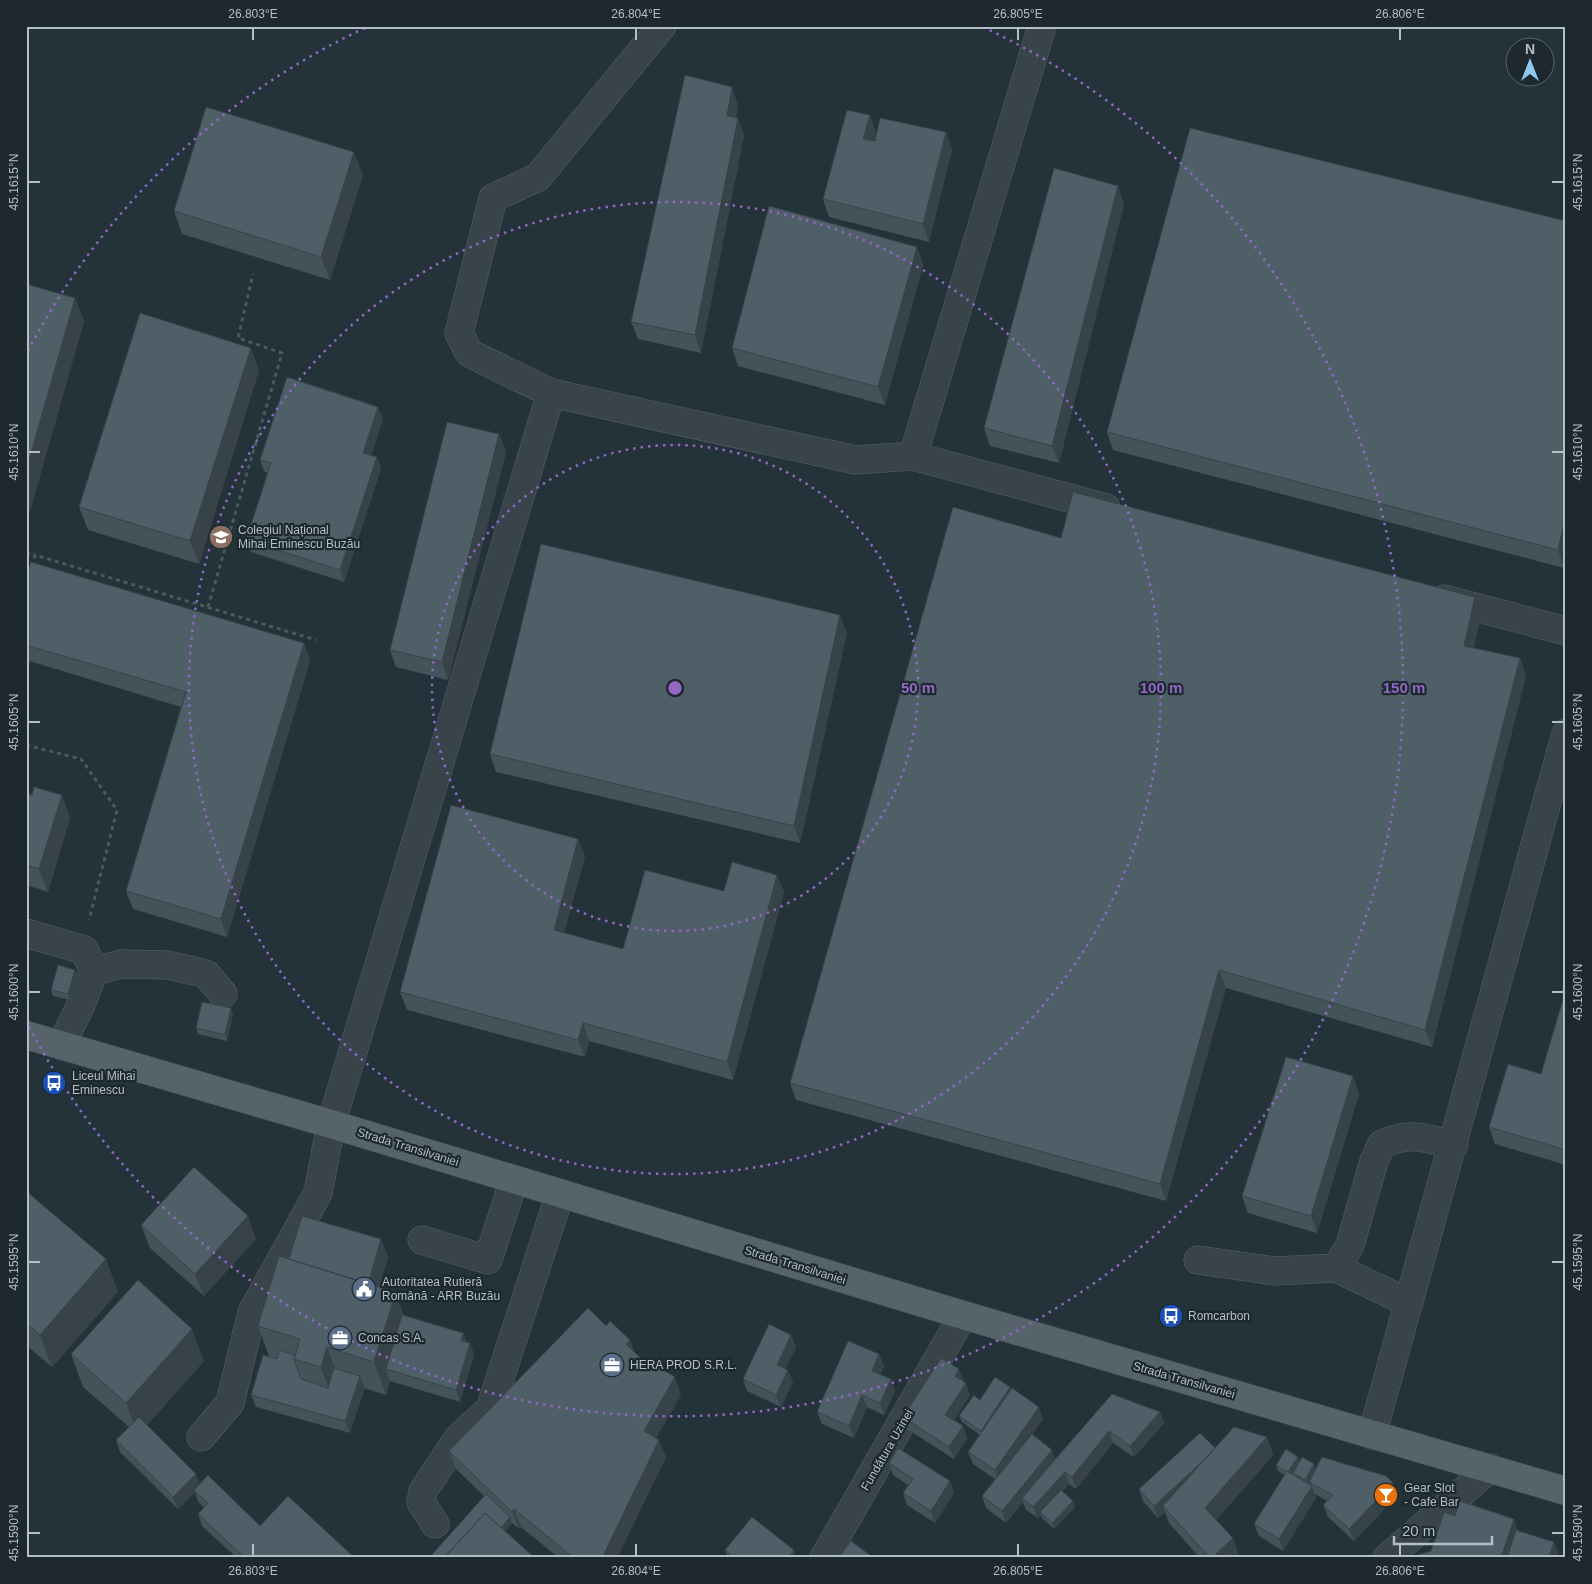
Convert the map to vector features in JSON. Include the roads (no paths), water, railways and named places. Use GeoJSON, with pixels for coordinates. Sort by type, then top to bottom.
{"type":"FeatureCollection","features":[{"type":"Feature","properties":{"kind":"main road","name":"Strada Transilvaniei"},"geometry":{"type":"LineString","coordinates":[[26,1035],[331,1124],[963,1315],[1566,1491]]}},
{"type":"Feature","properties":{"kind":"street"},"geometry":{"type":"LineString","coordinates":[[662,26],[538,177],[493,198],[459,333],[469,353],[551,393],[856,460],[913,456],[1134,516]]}},
{"type":"Feature","properties":{"kind":"street"},"geometry":{"type":"LineString","coordinates":[[913,456],[1042,26]]}},
{"type":"Feature","properties":{"kind":"street"},"geometry":{"type":"LineString","coordinates":[[201,1438],[230,1403],[252,1312],[318,1193],[331,1124],[551,393]]}},
{"type":"Feature","properties":{"kind":"street"},"geometry":{"type":"LineString","coordinates":[[1422,593],[1566,632]]}},
{"type":"Feature","properties":{"kind":"street"},"geometry":{"type":"LineString","coordinates":[[1372,1435],[1454,1145],[1566,733]]}},
{"type":"Feature","properties":{"kind":"street"},"geometry":{"type":"LineString","coordinates":[[26,933],[89,961],[168,965],[206,974],[223,994]]}},
{"type":"Feature","properties":{"kind":"street"},"geometry":{"type":"LineString","coordinates":[[61,1045],[81,1005],[89,961]]}},
{"type":"Feature","properties":{"kind":"street"},"geometry":{"type":"LineString","coordinates":[[1336,1268],[1350,1245],[1374,1161],[1382,1144],[1395,1138],[1413,1135],[1454,1145]]}},
{"type":"Feature","properties":{"kind":"street"},"geometry":{"type":"LineString","coordinates":[[422,1240],[488,1260],[514,1180]]}},
{"type":"Feature","properties":{"kind":"street"},"geometry":{"type":"LineString","coordinates":[[434,1524],[421,1502],[423,1492],[459,1437],[490,1409],[560,1194]]}},
{"type":"Feature","properties":{"kind":"street"},"geometry":{"type":"LineString","coordinates":[[1198,1260],[1275,1270],[1336,1268],[1409,1304]]}},
{"type":"Feature","properties":{"kind":"street","name":"Fundătura Uzinei"},"geometry":{"type":"LineString","coordinates":[[824,1558],[963,1315]]}},
{"type":"Feature","properties":{"kind":"street"},"geometry":{"type":"LineString","coordinates":[[1387,1558],[1490,1468]]}},
{"type":"Feature","properties":{"kind":"place","name":"Colegiul Național Mihai Eminescu Buzău"},"geometry":{"type":"Point","coordinates":[221,537]}},
{"type":"Feature","properties":{"kind":"place","name":"Liceul Mihai Eminescu"},"geometry":{"type":"Point","coordinates":[54,1083]}},
{"type":"Feature","properties":{"kind":"place","name":"Autoritatea Rutieră Română - ARR Buzău"},"geometry":{"type":"Point","coordinates":[364,1289]}},
{"type":"Feature","properties":{"kind":"place","name":"Romcarbon"},"geometry":{"type":"Point","coordinates":[1171,1316]}},
{"type":"Feature","properties":{"kind":"place","name":"Concas S.A."},"geometry":{"type":"Point","coordinates":[340,1338]}},
{"type":"Feature","properties":{"kind":"place","name":"HERA PROD S.R.L."},"geometry":{"type":"Point","coordinates":[612,1365]}},
{"type":"Feature","properties":{"kind":"place","name":"Gear Slot - Cafe Bar"},"geometry":{"type":"Point","coordinates":[1386,1495]}}]}
